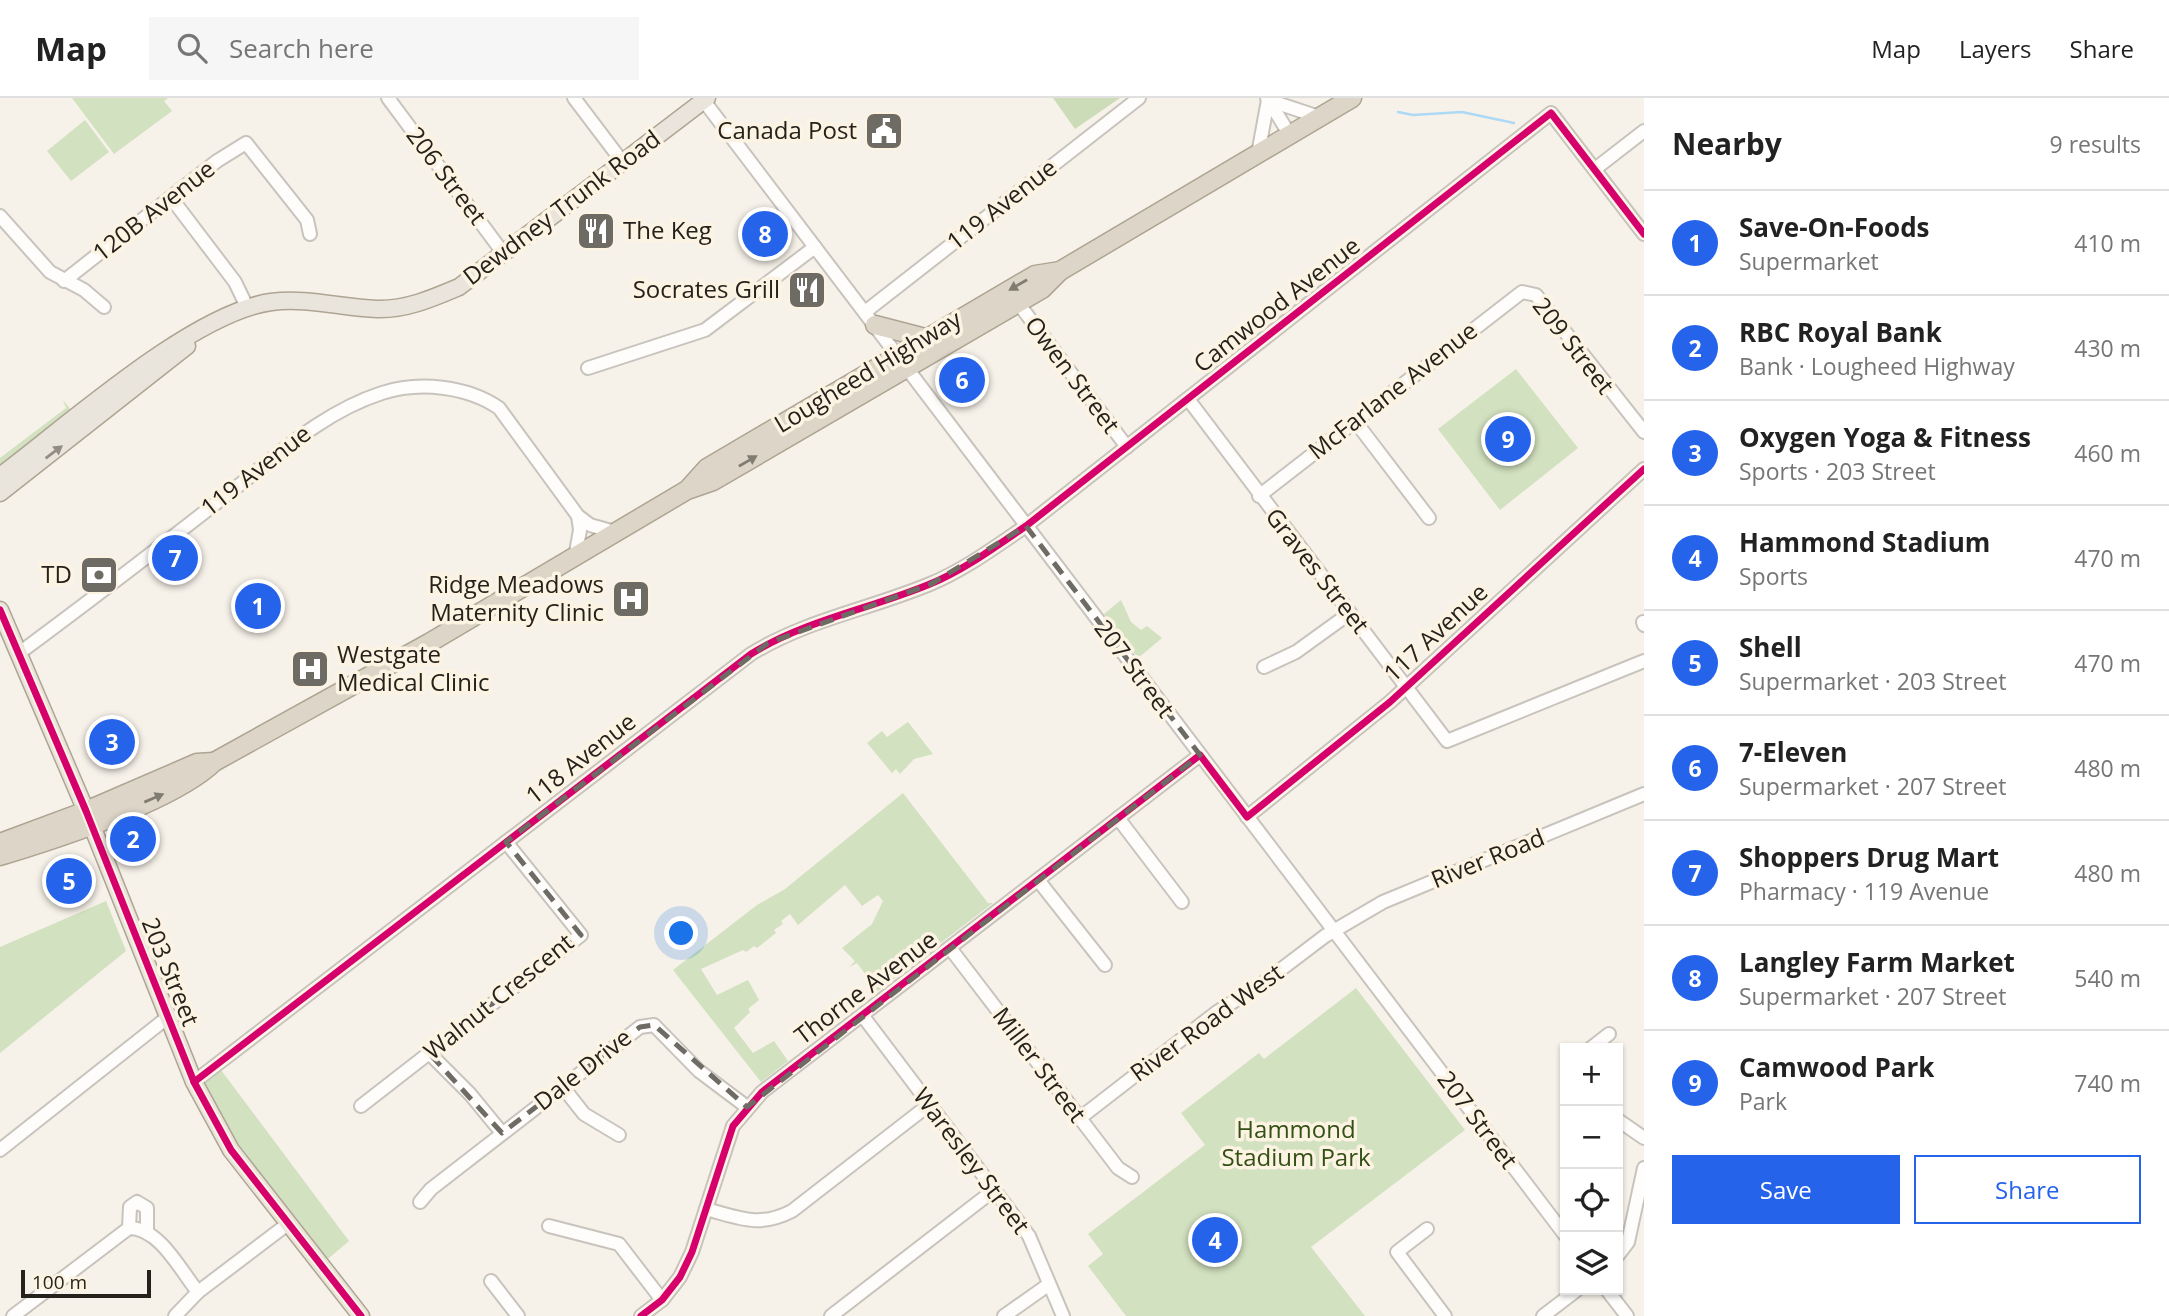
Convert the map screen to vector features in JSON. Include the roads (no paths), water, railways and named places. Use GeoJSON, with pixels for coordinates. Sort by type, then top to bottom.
{"type":"FeatureCollection","features":[{"type":"Feature","properties":{"kind":"highway","name":"Lougheed Highway"},"geometry":{"type":"LineString","coordinates":[[0,856],[89,817],[197,763],[214,762],[298,718],[618,533],[687,490],[713,481],[902,361],[1042,289],[1060,271],[1352,98]]}},
{"type":"Feature","properties":{"kind":"highway","name":"Lougheed Highway"},"geometry":{"type":"LineString","coordinates":[[902,361],[925,338],[1035,275],[1060,271]]}},
{"type":"Feature","properties":{"kind":"highway"},"geometry":{"type":"LineString","coordinates":[[870,318],[925,338]]}},
{"type":"Feature","properties":{"kind":"highway","name":"Lougheed Highway"},"geometry":{"type":"LineString","coordinates":[[0,843],[89,817]]}},
{"type":"Feature","properties":{"kind":"main road","name":"Dewdney Trunk Road"},"geometry":{"type":"LineString","coordinates":[[0,476],[164,352],[247,307],[293,300],[379,309],[416,304],[459,286],[624,164],[705,99]]}},
{"type":"Feature","properties":{"kind":"main road","name":"Dewdney Trunk Road"},"geometry":{"type":"LineString","coordinates":[[0,493],[173,359],[206,327]]}},
{"type":"Feature","properties":{"kind":"main road","name":"203 Street"},"geometry":{"type":"LineString","coordinates":[[0,610],[89,817],[194,1082],[231,1150],[361,1316]]}},
{"type":"Feature","properties":{"kind":"street","name":"206 Street"},"geometry":{"type":"LineString","coordinates":[[388,98],[504,254]]}},
{"type":"Feature","properties":{"kind":"street"},"geometry":{"type":"LineString","coordinates":[[574,98],[624,164]]}},
{"type":"Feature","properties":{"kind":"street","name":"119 Avenue"},"geometry":{"type":"LineString","coordinates":[[870,318],[1139,98]]}},
{"type":"Feature","properties":{"kind":"street","name":"207 Street"},"geometry":{"type":"LineString","coordinates":[[705,99],[1563,1232]]}},
{"type":"Feature","properties":{"kind":"street"},"geometry":{"type":"LineString","coordinates":[[1268,99],[1319,117]]}},
{"type":"Feature","properties":{"kind":"street"},"geometry":{"type":"LineString","coordinates":[[1268,99],[1290,135]]}},
{"type":"Feature","properties":{"kind":"street"},"geometry":{"type":"LineString","coordinates":[[1258,154],[1268,99]]}},
{"type":"Feature","properties":{"kind":"street","name":"Camwood Avenue"},"geometry":{"type":"LineString","coordinates":[[1026,526],[1551,114],[1595,169]]}},
{"type":"Feature","properties":{"kind":"street"},"geometry":{"type":"LineString","coordinates":[[1644,131],[1595,169],[1644,234]]}},
{"type":"Feature","properties":{"kind":"street","name":"120B Avenue"},"geometry":{"type":"LineString","coordinates":[[64,281],[172,199],[217,161],[246,143],[307,220],[310,234]]}},
{"type":"Feature","properties":{"kind":"street"},"geometry":{"type":"LineString","coordinates":[[172,199],[235,282],[247,307]]}},
{"type":"Feature","properties":{"kind":"street"},"geometry":{"type":"LineString","coordinates":[[0,216],[38,261],[64,281],[84,290],[104,307]]}},
{"type":"Feature","properties":{"kind":"street"},"geometry":{"type":"LineString","coordinates":[[588,368],[705,330],[815,247]]}},
{"type":"Feature","properties":{"kind":"street","name":"McFarlane Avenue"},"geometry":{"type":"LineString","coordinates":[[1259,496],[1515,296],[1529,292]]}},
{"type":"Feature","properties":{"kind":"street","name":"209 Street"},"geometry":{"type":"LineString","coordinates":[[1529,292],[1542,302],[1609,392],[1644,432]]}},
{"type":"Feature","properties":{"kind":"street","name":"Owen Street"},"geometry":{"type":"LineString","coordinates":[[1018,303],[1127,447]]}},
{"type":"Feature","properties":{"kind":"street","name":"119 Avenue"},"geometry":{"type":"LineString","coordinates":[[18,654],[304,433],[336,412],[384,392],[412,386],[452,390],[489,401],[499,408],[578,516]]}},
{"type":"Feature","properties":{"kind":"street","name":"Graves Street"},"geometry":{"type":"LineString","coordinates":[[1188,399],[1447,741],[1644,662]]}},
{"type":"Feature","properties":{"kind":"street"},"geometry":{"type":"LineString","coordinates":[[1355,421],[1429,517]]}},
{"type":"Feature","properties":{"kind":"street","name":"117 Avenue"},"geometry":{"type":"LineString","coordinates":[[1247,817],[1348,737],[1644,469]]}},
{"type":"Feature","properties":{"kind":"street"},"geometry":{"type":"LineString","coordinates":[[578,516],[590,525],[618,533]]}},
{"type":"Feature","properties":{"kind":"street"},"geometry":{"type":"LineString","coordinates":[[575,558],[580,530],[578,516]]}},
{"type":"Feature","properties":{"kind":"street","name":"118 Avenue"},"geometry":{"type":"LineString","coordinates":[[194,1082],[705,687],[768,643],[806,626],[931,584],[975,561],[1026,526]]}},
{"type":"Feature","properties":{"kind":"street"},"geometry":{"type":"LineString","coordinates":[[1264,667],[1296,652],[1350,613]]}},
{"type":"Feature","properties":{"kind":"street","name":"Thorne Avenue"},"geometry":{"type":"LineString","coordinates":[[641,1316],[662,1300],[680,1277],[733,1126],[747,1107],[762,1092],[1200,755]]}},
{"type":"Feature","properties":{"kind":"street","name":"River Road"},"geometry":{"type":"LineString","coordinates":[[1335,930],[1392,898],[1644,794]]}},
{"type":"Feature","properties":{"kind":"street"},"geometry":{"type":"LineString","coordinates":[[1118,818],[1182,902]]}},
{"type":"Feature","properties":{"kind":"street","name":"Walnut Crescent"},"geometry":{"type":"LineString","coordinates":[[361,1106],[581,935],[506,842]]}},
{"type":"Feature","properties":{"kind":"street"},"geometry":{"type":"LineString","coordinates":[[1038,880],[1105,965]]}},
{"type":"Feature","properties":{"kind":"street","name":"River Road West"},"geometry":{"type":"LineString","coordinates":[[1080,1118],[1217,1012],[1335,930]]}},
{"type":"Feature","properties":{"kind":"street","name":"Miller Street"},"geometry":{"type":"LineString","coordinates":[[950,948],[1118,1168],[1132,1177]]}},
{"type":"Feature","properties":{"kind":"street","name":"Waresley Street"},"geometry":{"type":"LineString","coordinates":[[862,1015],[1028,1236],[1063,1316]]}},
{"type":"Feature","properties":{"kind":"street"},"geometry":{"type":"LineString","coordinates":[[0,1150],[167,1017]]}},
{"type":"Feature","properties":{"kind":"street","name":"Dale Drive"},"geometry":{"type":"LineString","coordinates":[[420,1202],[431,1189],[640,1027],[654,1025],[699,1071],[747,1107]]}},
{"type":"Feature","properties":{"kind":"street"},"geometry":{"type":"LineString","coordinates":[[1597,1043],[1609,1034]]}},
{"type":"Feature","properties":{"kind":"street"},"geometry":{"type":"LineString","coordinates":[[429,1053],[470,1094],[502,1133]]}},
{"type":"Feature","properties":{"kind":"street"},"geometry":{"type":"LineString","coordinates":[[562,1086],[584,1114],[618,1135]]}},
{"type":"Feature","properties":{"kind":"street"},"geometry":{"type":"LineString","coordinates":[[706,1209],[754,1222],[774,1221],[793,1211],[930,1104]]}},
{"type":"Feature","properties":{"kind":"street"},"geometry":{"type":"LineString","coordinates":[[1623,1123],[1644,1138]]}},
{"type":"Feature","properties":{"kind":"street"},"geometry":{"type":"LineString","coordinates":[[1623,1248],[1628,1242],[1644,1168]]}},
{"type":"Feature","properties":{"kind":"street"},"geometry":{"type":"LineString","coordinates":[[831,1316],[994,1190]]}},
{"type":"Feature","properties":{"kind":"street"},"geometry":{"type":"LineString","coordinates":[[129,1228],[130,1207],[137,1202],[147,1208],[146,1231]]}},
{"type":"Feature","properties":{"kind":"street"},"geometry":{"type":"LineString","coordinates":[[175,1316],[198,1292],[289,1223]]}},
{"type":"Feature","properties":{"kind":"street"},"geometry":{"type":"LineString","coordinates":[[549,1226],[619,1244],[662,1300]]}},
{"type":"Feature","properties":{"kind":"street"},"geometry":{"type":"LineString","coordinates":[[13,1316],[129,1228],[153,1234],[198,1292]]}},
{"type":"Feature","properties":{"kind":"street"},"geometry":{"type":"LineString","coordinates":[[1427,1229],[1397,1252],[1445,1316]]}},
{"type":"Feature","properties":{"kind":"street"},"geometry":{"type":"LineString","coordinates":[[491,1281],[518,1316]]}},
{"type":"Feature","properties":{"kind":"street"},"geometry":{"type":"LineString","coordinates":[[1003,1316],[1048,1285]]}},
{"type":"Feature","properties":{"kind":"street"},"geometry":{"type":"LineString","coordinates":[[1544,1316],[1571,1295]]}},
{"type":"Feature","properties":{"kind":"street"},"geometry":{"type":"LineString","coordinates":[[1611,1295],[1627,1316]]}},
{"type":"Feature","properties":{"kind":"waterway"},"geometry":{"type":"LineString","coordinates":[[1398,112],[1413,115],[1462,112],[1514,123]]}},
{"type":"Feature","properties":{"kind":"place","name":"Canada Post"},"geometry":{"type":"Point","coordinates":[884,131]}},
{"type":"Feature","properties":{"kind":"place","name":"The Keg"},"geometry":{"type":"Point","coordinates":[596,231]}},
{"type":"Feature","properties":{"kind":"place","name":"Langley Farm Market"},"geometry":{"type":"Point","coordinates":[765,234]}},
{"type":"Feature","properties":{"kind":"place","name":"Socrates Grill"},"geometry":{"type":"Point","coordinates":[807,290]}},
{"type":"Feature","properties":{"kind":"place","name":"7-Eleven"},"geometry":{"type":"Point","coordinates":[962,380]}},
{"type":"Feature","properties":{"kind":"place","name":"Camwood Park"},"geometry":{"type":"Point","coordinates":[1508,439]}},
{"type":"Feature","properties":{"kind":"place","name":"Shoppers Drug Mart"},"geometry":{"type":"Point","coordinates":[175,558]}},
{"type":"Feature","properties":{"kind":"place","name":"TD"},"geometry":{"type":"Point","coordinates":[99,575]}},
{"type":"Feature","properties":{"kind":"place","name":"Ridge Meadows Maternity Clinic"},"geometry":{"type":"Point","coordinates":[631,599]}},
{"type":"Feature","properties":{"kind":"place","name":"Save-On-Foods"},"geometry":{"type":"Point","coordinates":[258,606]}},
{"type":"Feature","properties":{"kind":"place","name":"Westgate Medical Clinic"},"geometry":{"type":"Point","coordinates":[310,669]}},
{"type":"Feature","properties":{"kind":"place","name":"Oxygen Yoga & Fitness"},"geometry":{"type":"Point","coordinates":[112,742]}},
{"type":"Feature","properties":{"kind":"place","name":"RBC Royal Bank"},"geometry":{"type":"Point","coordinates":[133,839]}},
{"type":"Feature","properties":{"kind":"place","name":"Shell"},"geometry":{"type":"Point","coordinates":[69,881]}},
{"type":"Feature","properties":{"kind":"place","name":"Hammond Stadium"},"geometry":{"type":"Point","coordinates":[1215,1240]}},
{"type":"Feature","properties":{"kind":"park label","name":"Hammond Stadium Park"},"geometry":{"type":"Point","coordinates":[1296,1144]}}]}
